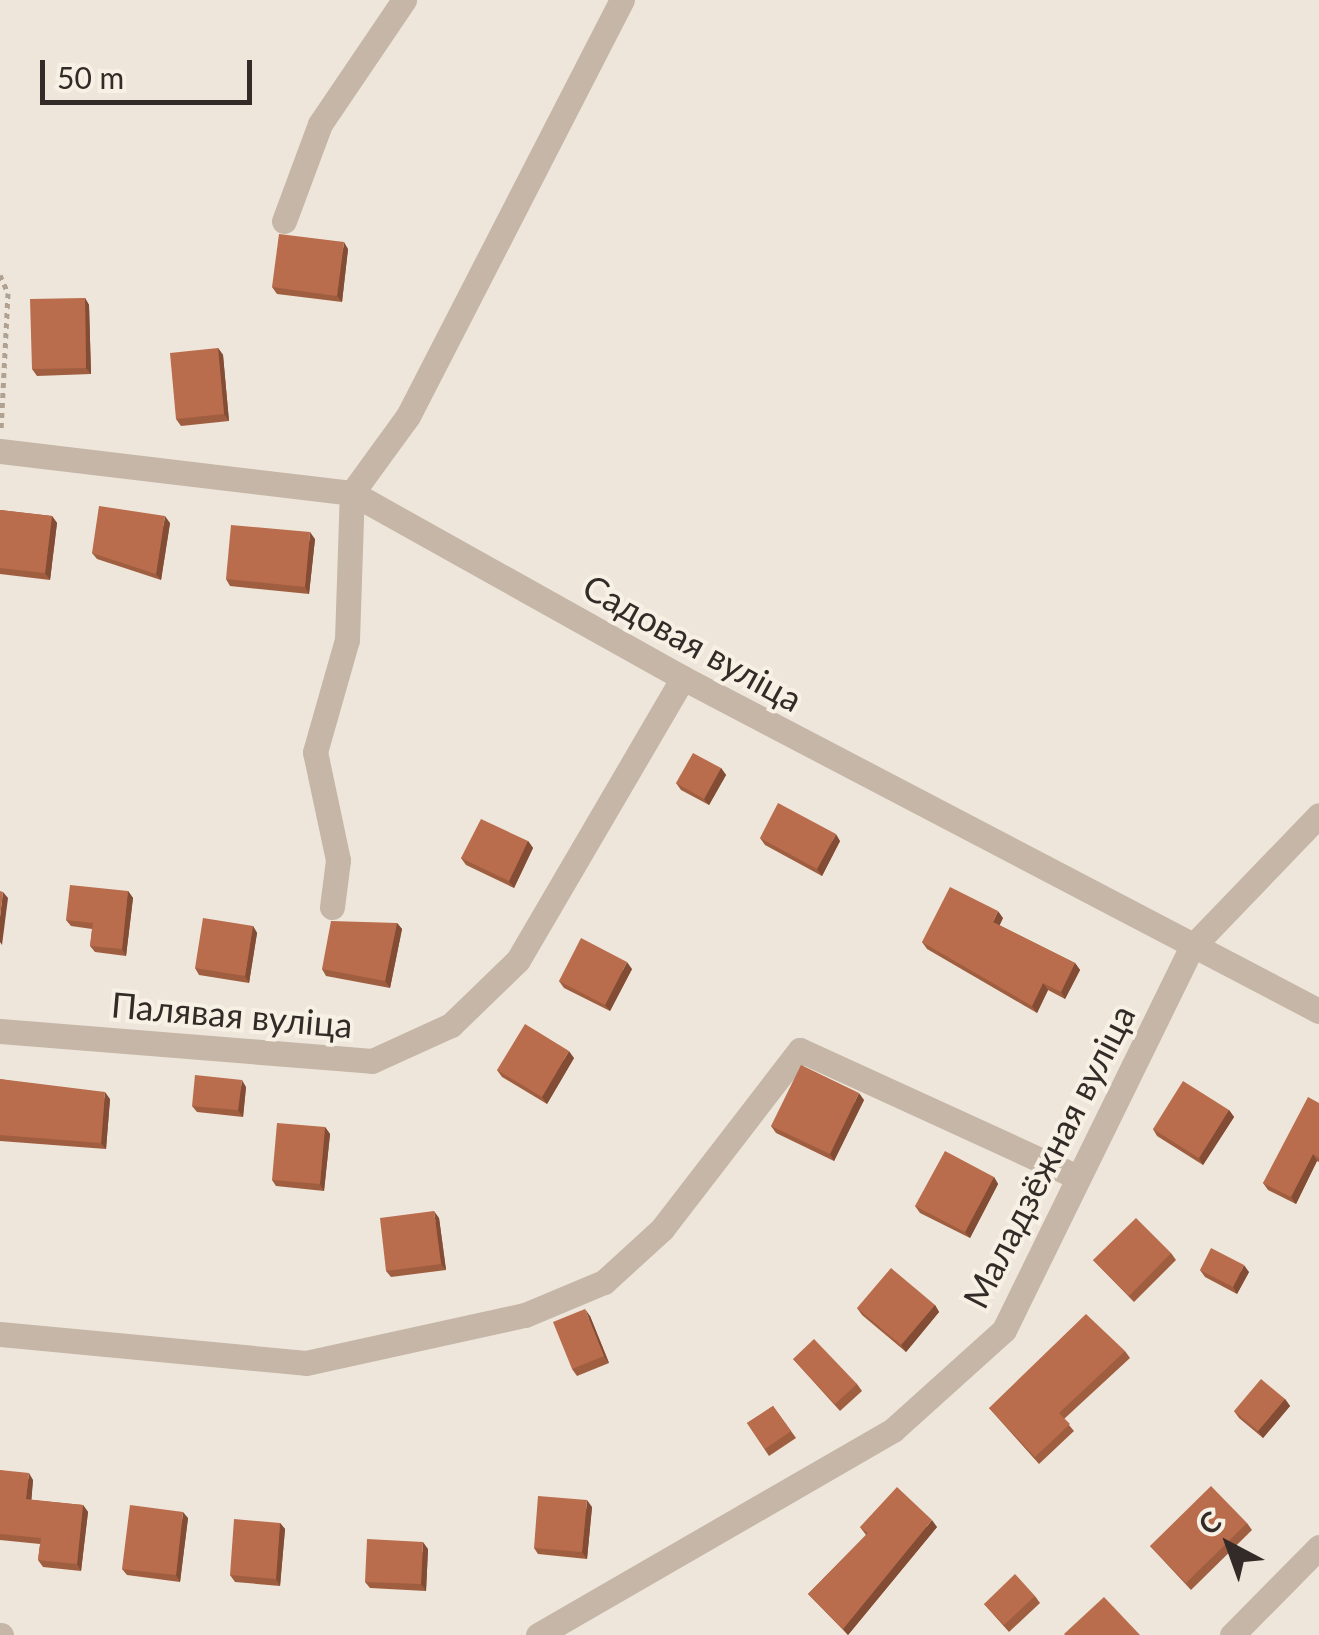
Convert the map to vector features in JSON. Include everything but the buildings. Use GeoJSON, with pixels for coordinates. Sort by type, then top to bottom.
{"type":"FeatureCollection","features":[{"type":"Feature","properties":{"kind":"street"},"geometry":{"type":"LineString","coordinates":[[284,221],[320,124],[404,0]]}},
{"type":"Feature","properties":{"kind":"street"},"geometry":{"type":"LineString","coordinates":[[332,907],[338,860],[315,752],[347,640],[352,493],[418,398],[622,0]]}},
{"type":"Feature","properties":{"kind":"street","name":"Садовая вуліца"},"geometry":{"type":"LineString","coordinates":[[0,452],[352,493],[683,678],[1319,1011]]}},
{"type":"Feature","properties":{"kind":"street","name":"Палявая вуліца"},"geometry":{"type":"LineString","coordinates":[[0,1030],[372,1060],[451,1026],[518,960],[683,678]]}},
{"type":"Feature","properties":{"kind":"street","name":"Маладзёжная вуліца"},"geometry":{"type":"LineString","coordinates":[[538,1635],[892,1430],[1004,1330],[1192,947],[1319,815]]}},
{"type":"Feature","properties":{"kind":"street"},"geometry":{"type":"LineString","coordinates":[[0,1334],[306,1363],[525,1314],[604,1282],[662,1228],[800,1050],[1078,1177]]}},
{"type":"Feature","properties":{"kind":"street"},"geometry":{"type":"LineString","coordinates":[[1232,1635],[1319,1547]]}},
{"type":"Feature","properties":{"kind":"path"},"geometry":{"type":"LineString","coordinates":[[0,274],[8,293],[0,452]]}}]}
